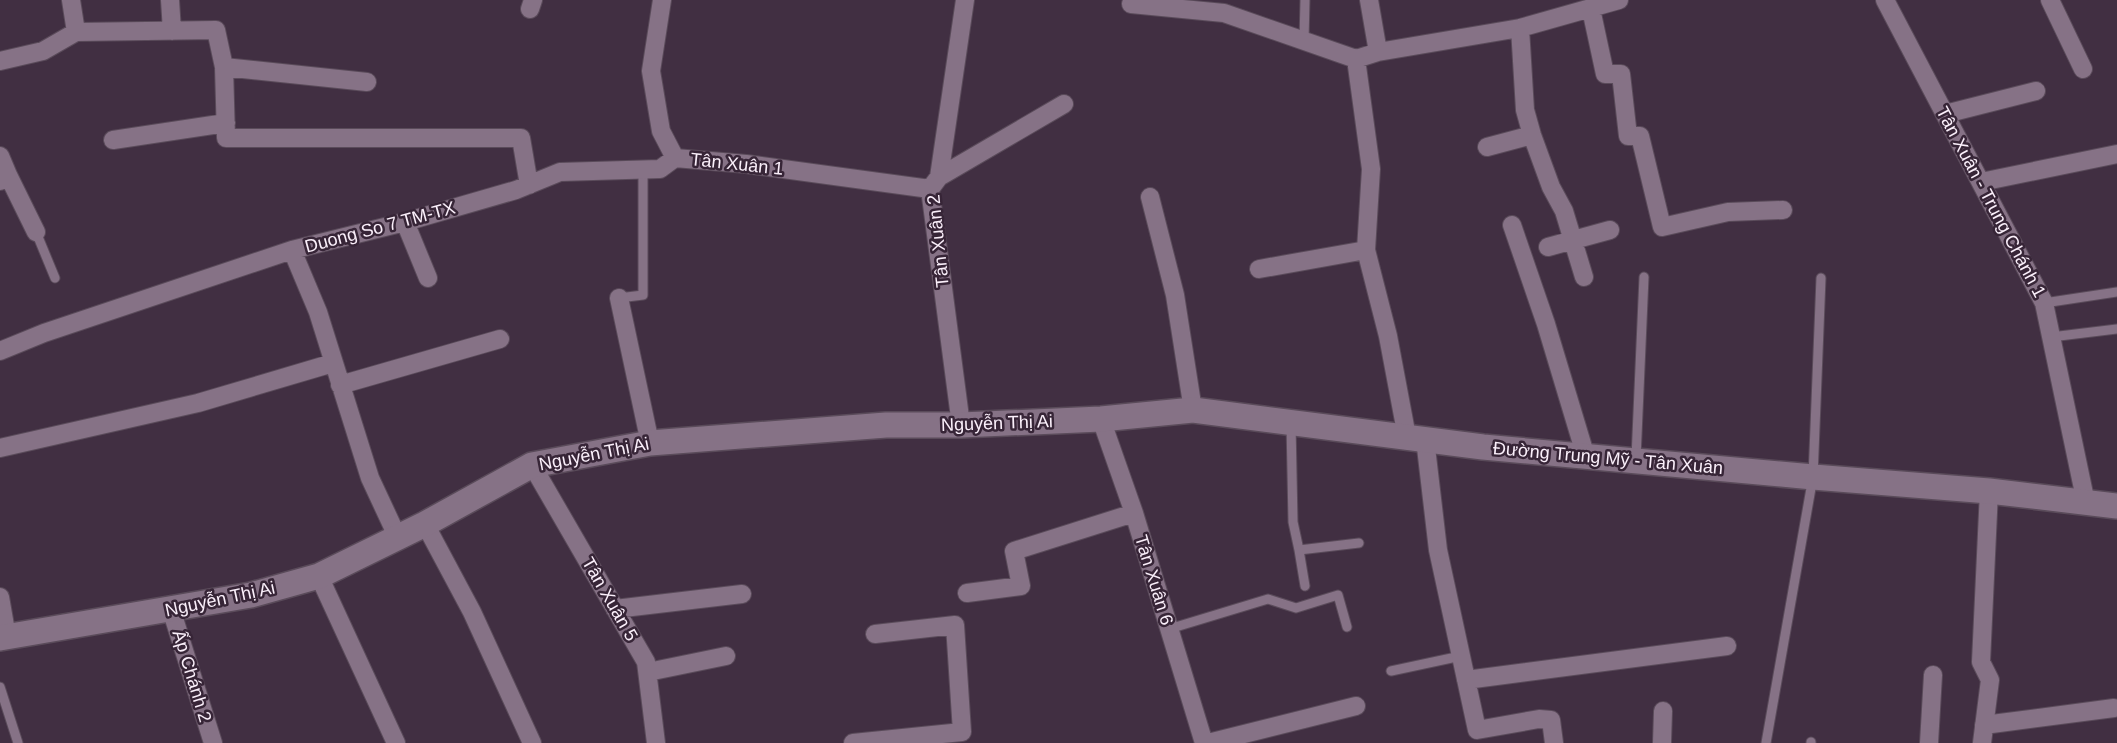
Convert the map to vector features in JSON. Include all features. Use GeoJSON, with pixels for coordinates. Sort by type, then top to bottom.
{"type":"FeatureCollection","features":[{"type":"Feature","properties":{"kind":"street"},"geometry":{"type":"LineString","coordinates":[[71,0],[76,32]]}},
{"type":"Feature","properties":{"kind":"street"},"geometry":{"type":"LineString","coordinates":[[170,0],[172,31]]}},
{"type":"Feature","properties":{"kind":"street","name":"Tân Xuân 1"},"geometry":{"type":"LineString","coordinates":[[662,0],[651,72],[661,130],[675,158],[934,183]]}},
{"type":"Feature","properties":{"kind":"street","name":"Tân Xuân 2"},"geometry":{"type":"LineString","coordinates":[[961,425],[934,183],[965,0]]}},
{"type":"Feature","properties":{"kind":"street"},"geometry":{"type":"LineString","coordinates":[[1369,0],[1378,52]]}},
{"type":"Feature","properties":{"kind":"street"},"geometry":{"type":"LineString","coordinates":[[1131,4],[1224,13],[1356,59],[1378,52],[1520,28],[1619,0]]}},
{"type":"Feature","properties":{"kind":"street","name":"Tân Xuân - Trung Chánh 1"},"geometry":{"type":"LineString","coordinates":[[1885,0],[2044,302],[2086,503]]}},
{"type":"Feature","properties":{"kind":"street"},"geometry":{"type":"LineString","coordinates":[[2050,0],[2083,69]]}},
{"type":"Feature","properties":{"kind":"street"},"geometry":{"type":"LineString","coordinates":[[1590,9],[1605,74],[1621,74],[1628,136],[1640,136],[1662,227],[1728,212],[1783,210]]}},
{"type":"Feature","properties":{"kind":"street"},"geometry":{"type":"LineString","coordinates":[[1520,28],[1525,110],[1551,187],[1564,211],[1584,277]]}},
{"type":"Feature","properties":{"kind":"street"},"geometry":{"type":"LineString","coordinates":[[0,61],[43,51],[76,32],[216,30],[224,67],[226,138],[521,138],[529,185]]}},
{"type":"Feature","properties":{"kind":"street"},"geometry":{"type":"LineString","coordinates":[[1356,59],[1371,169],[1366,250],[1416,438],[1477,730],[1538,719],[1551,720],[1554,743]]}},
{"type":"Feature","properties":{"kind":"street"},"geometry":{"type":"LineString","coordinates":[[224,67],[367,82]]}},
{"type":"Feature","properties":{"kind":"street"},"geometry":{"type":"LineString","coordinates":[[1945,114],[2036,91]]}},
{"type":"Feature","properties":{"kind":"street"},"geometry":{"type":"LineString","coordinates":[[934,183],[1064,104]]}},
{"type":"Feature","properties":{"kind":"street"},"geometry":{"type":"LineString","coordinates":[[113,140],[226,123]]}},
{"type":"Feature","properties":{"kind":"street"},"geometry":{"type":"LineString","coordinates":[[1487,147],[1532,135]]}},
{"type":"Feature","properties":{"kind":"street"},"geometry":{"type":"LineString","coordinates":[[1981,182],[2117,154]]}},
{"type":"Feature","properties":{"kind":"street"},"geometry":{"type":"LineString","coordinates":[[0,156],[4,178],[36,232]]}},
{"type":"Feature","properties":{"kind":"street","name":"Duong So 7 TM-TX"},"geometry":{"type":"LineString","coordinates":[[397,536],[370,478],[318,312],[292,250],[405,222],[529,185],[560,172],[660,169],[675,158]]}},
{"type":"Feature","properties":{"kind":"street"},"geometry":{"type":"LineString","coordinates":[[1150,197],[1175,295],[1193,410]]}},
{"type":"Feature","properties":{"kind":"street"},"geometry":{"type":"LineString","coordinates":[[405,222],[428,278]]}},
{"type":"Feature","properties":{"kind":"street"},"geometry":{"type":"LineString","coordinates":[[1512,225],[1546,324],[1586,457]]}},
{"type":"Feature","properties":{"kind":"street"},"geometry":{"type":"LineString","coordinates":[[1548,247],[1610,230]]}},
{"type":"Feature","properties":{"kind":"street"},"geometry":{"type":"LineString","coordinates":[[0,351],[44,333],[292,250]]}},
{"type":"Feature","properties":{"kind":"street"},"geometry":{"type":"LineString","coordinates":[[1259,269],[1366,250]]}},
{"type":"Feature","properties":{"kind":"street"},"geometry":{"type":"LineString","coordinates":[[619,298],[650,443]]}},
{"type":"Feature","properties":{"kind":"street"},"geometry":{"type":"LineString","coordinates":[[340,385],[500,339]]}},
{"type":"Feature","properties":{"kind":"street"},"geometry":{"type":"LineString","coordinates":[[0,448],[198,404],[333,363]]}},
{"type":"Feature","properties":{"kind":"street","name":"Đường Trung Mỹ - Tân Xuân"},"geometry":{"type":"LineString","coordinates":[[1101,419],[1193,410],[1586,457],[1989,491],[2117,506]]}},
{"type":"Feature","properties":{"kind":"street","name":"Nguyễn Thị Ai"},"geometry":{"type":"LineString","coordinates":[[3,637],[251,595],[319,576],[397,536],[425,524],[532,465],[650,443],[886,425],[961,425],[1101,419]]}},
{"type":"Feature","properties":{"kind":"street","name":"Tân Xuân 6"},"geometry":{"type":"LineString","coordinates":[[1101,419],[1134,513],[1204,743]]}},
{"type":"Feature","properties":{"kind":"street","name":"Tân Xuân 5"},"geometry":{"type":"LineString","coordinates":[[532,465],[646,662],[656,743]]}},
{"type":"Feature","properties":{"kind":"street"},"geometry":{"type":"LineString","coordinates":[[1982,743],[1990,680],[1981,662],[1989,491]]}},
{"type":"Feature","properties":{"kind":"street"},"geometry":{"type":"LineString","coordinates":[[967,593],[1021,586],[1014,551],[1134,513]]}},
{"type":"Feature","properties":{"kind":"street"},"geometry":{"type":"LineString","coordinates":[[425,524],[472,612],[532,743]]}},
{"type":"Feature","properties":{"kind":"street"},"geometry":{"type":"LineString","coordinates":[[319,576],[396,743]]}},
{"type":"Feature","properties":{"kind":"street"},"geometry":{"type":"LineString","coordinates":[[616,609],[742,594]]}},
{"type":"Feature","properties":{"kind":"street"},"geometry":{"type":"LineString","coordinates":[[0,597],[3,637]]}},
{"type":"Feature","properties":{"kind":"street","name":"Ấp Chánh 2"},"geometry":{"type":"LineString","coordinates":[[171,610],[213,743]]}},
{"type":"Feature","properties":{"kind":"street"},"geometry":{"type":"LineString","coordinates":[[853,743],[962,732],[955,625],[875,634]]}},
{"type":"Feature","properties":{"kind":"street"},"geometry":{"type":"LineString","coordinates":[[1466,680],[1727,646]]}},
{"type":"Feature","properties":{"kind":"street"},"geometry":{"type":"LineString","coordinates":[[648,672],[726,656]]}},
{"type":"Feature","properties":{"kind":"street"},"geometry":{"type":"LineString","coordinates":[[1929,743],[1933,675]]}},
{"type":"Feature","properties":{"kind":"street"},"geometry":{"type":"LineString","coordinates":[[1208,743],[1356,706]]}},
{"type":"Feature","properties":{"kind":"street"},"geometry":{"type":"LineString","coordinates":[[1984,724],[2114,708]]}},
{"type":"Feature","properties":{"kind":"street"},"geometry":{"type":"LineString","coordinates":[[1662,743],[1663,711]]}},
{"type":"Feature","properties":{"kind":"lane"},"geometry":{"type":"LineString","coordinates":[[1304,40],[1305,0]]}},
{"type":"Feature","properties":{"kind":"lane"},"geometry":{"type":"LineString","coordinates":[[619,298],[643,295],[644,170]]}},
{"type":"Feature","properties":{"kind":"lane"},"geometry":{"type":"LineString","coordinates":[[36,232],[55,278]]}},
{"type":"Feature","properties":{"kind":"lane"},"geometry":{"type":"LineString","coordinates":[[1636,461],[1644,277]]}},
{"type":"Feature","properties":{"kind":"lane"},"geometry":{"type":"LineString","coordinates":[[1766,743],[1813,477],[1821,278]]}},
{"type":"Feature","properties":{"kind":"lane"},"geometry":{"type":"LineString","coordinates":[[2044,302],[2117,292]]}},
{"type":"Feature","properties":{"kind":"lane"},"geometry":{"type":"LineString","coordinates":[[2051,337],[2117,329]]}},
{"type":"Feature","properties":{"kind":"lane"},"geometry":{"type":"LineString","coordinates":[[1291,422],[1293,522],[1305,586]]}},
{"type":"Feature","properties":{"kind":"lane"},"geometry":{"type":"LineString","coordinates":[[1299,550],[1359,543]]}},
{"type":"Feature","properties":{"kind":"lane"},"geometry":{"type":"LineString","coordinates":[[1169,629],[1268,599],[1296,608],[1338,595],[1347,627]]}},
{"type":"Feature","properties":{"kind":"lane"},"geometry":{"type":"LineString","coordinates":[[1391,671],[1461,656]]}},
{"type":"Feature","properties":{"kind":"lane"},"geometry":{"type":"LineString","coordinates":[[0,687],[18,743]]}}]}
